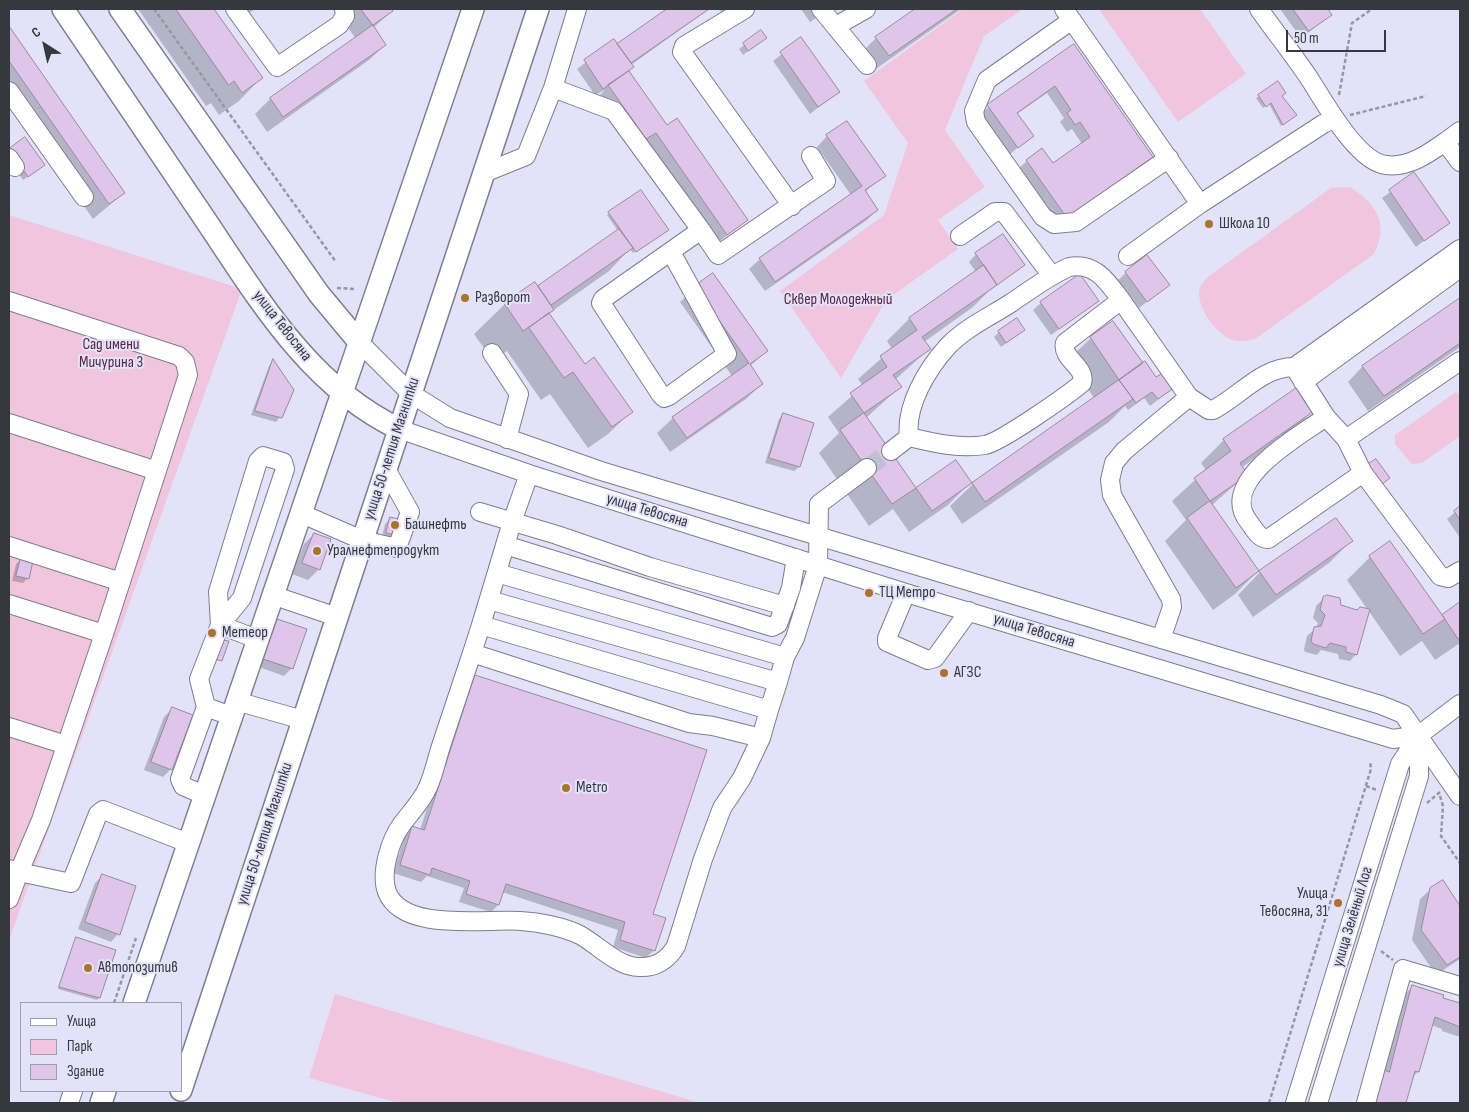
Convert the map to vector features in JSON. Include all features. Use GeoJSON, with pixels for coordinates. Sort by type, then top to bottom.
{"type":"FeatureCollection","features":[{"type":"Feature","properties":{"kind":"main road","name":"улица Тевосяна"},"geometry":{"type":"LineString","coordinates":[[63,9],[239,268],[298,351],[342,394],[399,429]]}},
{"type":"Feature","properties":{"kind":"main road","name":"улица Тевосяна"},"geometry":{"type":"LineString","coordinates":[[120,9],[319,294],[358,342]]}},
{"type":"Feature","properties":{"kind":"main road"},"geometry":{"type":"LineString","coordinates":[[134,1002],[472,9]]}},
{"type":"Feature","properties":{"kind":"main road","name":"улица 50-летия Магнитки"},"geometry":{"type":"LineString","coordinates":[[182,1087],[538,9]]}},
{"type":"Feature","properties":{"kind":"street"},"geometry":{"type":"LineString","coordinates":[[235,9],[277,67],[339,25],[345,16],[344,9]]}},
{"type":"Feature","properties":{"kind":"street"},"geometry":{"type":"LineString","coordinates":[[484,173],[526,156],[553,88],[577,9]]}},
{"type":"Feature","properties":{"kind":"street"},"geometry":{"type":"LineString","coordinates":[[745,9],[684,46],[682,52],[792,206]]}},
{"type":"Feature","properties":{"kind":"street"},"geometry":{"type":"LineString","coordinates":[[821,9],[867,66]]}},
{"type":"Feature","properties":{"kind":"street"},"geometry":{"type":"LineString","coordinates":[[836,26],[866,9]]}},
{"type":"Feature","properties":{"kind":"street"},"geometry":{"type":"LineString","coordinates":[[1259,9],[1309,78],[1334,119],[1368,158],[1385,165],[1403,164],[1422,158],[1460,131]]}},
{"type":"Feature","properties":{"kind":"street"},"geometry":{"type":"LineString","coordinates":[[1168,158],[1073,223],[1054,224],[1048,222],[1032,202],[976,122],[974,111],[982,87],[987,80],[1068,15],[1168,158],[1200,204]]}},
{"type":"Feature","properties":{"kind":"street"},"geometry":{"type":"LineString","coordinates":[[553,88],[614,111],[718,255],[826,181],[811,156]]}},
{"type":"Feature","properties":{"kind":"street"},"geometry":{"type":"LineString","coordinates":[[9,91],[84,197]]}},
{"type":"Feature","properties":{"kind":"street"},"geometry":{"type":"LineString","coordinates":[[1128,256],[1200,204],[1323,124],[1334,119]]}},
{"type":"Feature","properties":{"kind":"street"},"geometry":{"type":"LineString","coordinates":[[1445,142],[1460,162]]}},
{"type":"Feature","properties":{"kind":"street"},"geometry":{"type":"LineString","coordinates":[[960,236],[995,212],[1004,212],[1052,276]]}},
{"type":"Feature","properties":{"kind":"street"},"geometry":{"type":"LineString","coordinates":[[671,252],[727,354],[664,398],[660,395],[601,305],[604,299],[701,230]]}},
{"type":"Feature","properties":{"kind":"street"},"geometry":{"type":"LineString","coordinates":[[909,437],[910,409],[917,393],[948,346],[961,335],[1069,267],[1090,268],[1105,278],[1189,397],[1206,409],[1213,410],[1269,372],[1281,367],[1294,367],[1460,249]]}},
{"type":"Feature","properties":{"kind":"street"},"geometry":{"type":"LineString","coordinates":[[1303,382],[1460,268]]}},
{"type":"Feature","properties":{"kind":"street"},"geometry":{"type":"LineString","coordinates":[[890,451],[909,437],[954,445],[977,446],[998,441],[1082,383],[1082,374],[1065,352],[1065,343],[1121,300]]}},
{"type":"Feature","properties":{"kind":"street"},"geometry":{"type":"LineString","coordinates":[[9,301],[179,356],[185,362],[188,375],[41,820],[14,871],[9,899]]}},
{"type":"Feature","properties":{"kind":"street","name":"улица Тевосяна"},"geometry":{"type":"LineString","coordinates":[[358,342],[410,393],[450,418],[507,439],[601,471],[1381,704],[1403,714],[1460,796]]}},
{"type":"Feature","properties":{"kind":"street"},"geometry":{"type":"LineString","coordinates":[[492,353],[519,394],[507,439]]}},
{"type":"Feature","properties":{"kind":"street"},"geometry":{"type":"LineString","coordinates":[[1346,439],[1460,361]]}},
{"type":"Feature","properties":{"kind":"street"},"geometry":{"type":"LineString","coordinates":[[1294,367],[1326,417],[1346,439],[1363,473],[1440,576],[1448,578],[1460,571]]}},
{"type":"Feature","properties":{"kind":"street"},"geometry":{"type":"LineString","coordinates":[[1161,639],[1172,607],[1171,599],[1112,495],[1110,480],[1114,462],[1124,451],[1189,397]]}},
{"type":"Feature","properties":{"kind":"street"},"geometry":{"type":"LineString","coordinates":[[1326,417],[1256,469],[1247,481],[1240,505],[1242,514],[1260,536],[1268,539],[1363,473]]}},
{"type":"Feature","properties":{"kind":"street"},"geometry":{"type":"LineString","coordinates":[[9,423],[157,470]]}},
{"type":"Feature","properties":{"kind":"street","name":"улица Тевосяна"},"geometry":{"type":"LineString","coordinates":[[399,429],[529,474],[906,593],[1393,739],[1418,735]]}},
{"type":"Feature","properties":{"kind":"street"},"geometry":{"type":"LineString","coordinates":[[204,796],[183,786],[179,781],[206,707],[199,679],[220,625],[242,598],[285,469],[281,461],[263,456],[258,461],[218,592],[220,625]]}},
{"type":"Feature","properties":{"kind":"street"},"geometry":{"type":"LineString","coordinates":[[529,474],[428,787],[395,836],[386,866],[385,881],[390,899],[399,908],[422,916],[439,921],[505,919],[529,921],[578,934],[622,962],[638,968],[651,966],[663,961],[671,955],[676,946],[703,859],[722,808],[742,778],[761,738],[785,657],[795,638],[818,565],[818,504],[867,468]]}},
{"type":"Feature","properties":{"kind":"street"},"geometry":{"type":"LineString","coordinates":[[300,513],[362,540],[393,549],[400,545],[410,512],[386,469]]}},
{"type":"Feature","properties":{"kind":"street"},"geometry":{"type":"LineString","coordinates":[[480,512],[650,567],[785,606]]}},
{"type":"Feature","properties":{"kind":"street"},"geometry":{"type":"LineString","coordinates":[[505,545],[768,626],[775,626],[785,606],[795,573],[796,558]]}},
{"type":"Feature","properties":{"kind":"street"},"geometry":{"type":"LineString","coordinates":[[9,546],[121,582]]}},
{"type":"Feature","properties":{"kind":"street"},"geometry":{"type":"LineString","coordinates":[[497,573],[785,657]]}},
{"type":"Feature","properties":{"kind":"street"},"geometry":{"type":"LineString","coordinates":[[906,593],[886,638],[887,642],[928,660],[935,658],[970,611]]}},
{"type":"Feature","properties":{"kind":"street"},"geometry":{"type":"LineString","coordinates":[[272,595],[337,617]]}},
{"type":"Feature","properties":{"kind":"street"},"geometry":{"type":"LineString","coordinates":[[489,600],[778,682]]}},
{"type":"Feature","properties":{"kind":"street"},"geometry":{"type":"LineString","coordinates":[[9,604],[104,634]]}},
{"type":"Feature","properties":{"kind":"street"},"geometry":{"type":"LineString","coordinates":[[220,625],[258,639]]}},
{"type":"Feature","properties":{"kind":"street"},"geometry":{"type":"LineString","coordinates":[[481,625],[769,710]]}},
{"type":"Feature","properties":{"kind":"street"},"geometry":{"type":"LineString","coordinates":[[472,653],[689,723],[713,726],[761,738]]}},
{"type":"Feature","properties":{"kind":"street","name":"улица Зелёный Лог"},"geometry":{"type":"LineString","coordinates":[[1295,1103],[1400,764],[1418,735],[1460,704]]}},
{"type":"Feature","properties":{"kind":"street"},"geometry":{"type":"LineString","coordinates":[[206,707],[234,709],[302,720]]}},
{"type":"Feature","properties":{"kind":"street"},"geometry":{"type":"LineString","coordinates":[[9,727],[66,745]]}},
{"type":"Feature","properties":{"kind":"street","name":"улица Зелёный Лог"},"geometry":{"type":"LineString","coordinates":[[1318,1103],[1419,776],[1418,735]]}},
{"type":"Feature","properties":{"kind":"street"},"geometry":{"type":"LineString","coordinates":[[14,871],[71,883],[98,814],[103,810],[188,843]]}},
{"type":"Feature","properties":{"kind":"street"},"geometry":{"type":"LineString","coordinates":[[1366,1103],[1403,969],[1460,986]]}},
{"type":"Feature","properties":{"kind":"path"},"geometry":{"type":"LineString","coordinates":[[154,9],[336,262]]}},
{"type":"Feature","properties":{"kind":"path"},"geometry":{"type":"LineString","coordinates":[[1372,9],[1352,23],[1334,119],[1426,96]]}},
{"type":"Feature","properties":{"kind":"path"},"geometry":{"type":"LineString","coordinates":[[333,288],[356,289]]}},
{"type":"Feature","properties":{"kind":"path"},"geometry":{"type":"LineString","coordinates":[[1269,1103],[1371,769],[1370,760]]}},
{"type":"Feature","properties":{"kind":"path"},"geometry":{"type":"LineString","coordinates":[[1440,792],[1443,806],[1441,836],[1460,862]]}},
{"type":"Feature","properties":{"kind":"green space","name":"Сквер Молодежный"},"geometry":{"type":"Polygon","coordinates":[[[963,9],[1023,9],[984,36],[945,130],[985,187],[938,220],[958,249],[886,300],[841,378],[780,291],[884,215],[908,143],[864,81],[963,9]]]}},
{"type":"Feature","properties":{"kind":"green space"},"geometry":{"type":"Polygon","coordinates":[[[1099,9],[1200,9],[1246,74],[1178,122],[1099,9]]]}},
{"type":"Feature","properties":{"kind":"green space"},"geometry":{"type":"Polygon","coordinates":[[[1350,187],[1367,200],[1378,216],[1380,233],[1374,254],[1255,339],[1244,341],[1231,340],[1217,329],[1207,316],[1200,302],[1200,288],[1205,280],[1331,188],[1350,187]]]}},
{"type":"Feature","properties":{"kind":"green space","name":"Сад имени Мичурина 3"},"geometry":{"type":"Polygon","coordinates":[[[9,215],[242,289],[9,940],[9,215]]]}},
{"type":"Feature","properties":{"kind":"green space"},"geometry":{"type":"Polygon","coordinates":[[[1456,392],[1460,394],[1460,436],[1422,463],[1412,464],[1395,444],[1395,435],[1456,392]]]}},
{"type":"Feature","properties":{"kind":"green space"},"geometry":{"type":"Polygon","coordinates":[[[335,994],[700,1103],[399,1103],[309,1078],[335,994]]]}},
{"type":"Feature","properties":{"kind":"building"},"geometry":{"type":"Polygon","coordinates":[[[176,9],[214,9],[263,78],[242,93],[234,81],[229,85],[176,9]]]}},
{"type":"Feature","properties":{"kind":"building"},"geometry":{"type":"Polygon","coordinates":[[[361,9],[392,9],[393,11],[373,25],[361,9]]]}},
{"type":"Feature","properties":{"kind":"building"},"geometry":{"type":"Polygon","coordinates":[[[667,9],[709,9],[631,63],[617,44],[667,9]]]}},
{"type":"Feature","properties":{"kind":"building"},"geometry":{"type":"Polygon","coordinates":[[[915,9],[957,9],[889,56],[875,37],[915,9]]]}},
{"type":"Feature","properties":{"kind":"building"},"geometry":{"type":"Polygon","coordinates":[[[1293,9],[1328,9],[1332,15],[1309,31],[1293,9]]]}},
{"type":"Feature","properties":{"kind":"building"},"geometry":{"type":"Polygon","coordinates":[[[373,25],[386,45],[283,117],[270,98],[373,25]]]}},
{"type":"Feature","properties":{"kind":"building"},"geometry":{"type":"Polygon","coordinates":[[[9,26],[125,193],[109,204],[9,61],[9,26]]]}},
{"type":"Feature","properties":{"kind":"building"},"geometry":{"type":"Polygon","coordinates":[[[761,30],[767,38],[748,51],[743,43],[761,30]]]}},
{"type":"Feature","properties":{"kind":"building"},"geometry":{"type":"Polygon","coordinates":[[[801,37],[840,92],[818,107],[780,52],[801,37]]]}},
{"type":"Feature","properties":{"kind":"building"},"geometry":{"type":"Polygon","coordinates":[[[614,39],[634,67],[603,89],[584,60],[614,39]]]}},
{"type":"Feature","properties":{"kind":"building"},"geometry":{"type":"Polygon","coordinates":[[[1074,44],[1153,157],[1067,218],[1026,160],[1042,148],[1053,163],[1090,137],[1080,122],[1075,125],[1067,113],[1071,110],[1055,86],[1017,113],[1034,136],[1018,148],[987,105],[1074,44]]]}},
{"type":"Feature","properties":{"kind":"building"},"geometry":{"type":"Polygon","coordinates":[[[629,71],[667,125],[677,118],[748,220],[727,235],[656,133],[646,139],[608,85],[629,71]]]}},
{"type":"Feature","properties":{"kind":"building"},"geometry":{"type":"Polygon","coordinates":[[[1278,81],[1286,93],[1282,96],[1297,115],[1283,125],[1271,103],[1266,107],[1258,95],[1278,81]]]}},
{"type":"Feature","properties":{"kind":"building"},"geometry":{"type":"Polygon","coordinates":[[[847,121],[886,176],[865,190],[878,210],[775,282],[759,258],[862,186],[826,135],[847,121]]]}},
{"type":"Feature","properties":{"kind":"building"},"geometry":{"type":"Polygon","coordinates":[[[25,137],[45,165],[28,177],[9,149],[25,137]]]}},
{"type":"Feature","properties":{"kind":"building"},"geometry":{"type":"Polygon","coordinates":[[[1414,172],[1450,223],[1424,241],[1389,190],[1414,172]]]}},
{"type":"Feature","properties":{"kind":"building"},"geometry":{"type":"Polygon","coordinates":[[[641,190],[669,230],[636,252],[608,212],[641,190]]]}},
{"type":"Feature","properties":{"kind":"building"},"geometry":{"type":"Polygon","coordinates":[[[619,229],[633,248],[551,305],[538,286],[619,229]]]}},
{"type":"Feature","properties":{"kind":"building"},"geometry":{"type":"Polygon","coordinates":[[[1003,234],[1025,265],[997,285],[975,253],[1003,234]]]}},
{"type":"Feature","properties":{"kind":"building"},"geometry":{"type":"Polygon","coordinates":[[[1147,255],[1170,285],[1147,302],[1125,272],[1147,255]]]}},
{"type":"Feature","properties":{"kind":"building"},"geometry":{"type":"Polygon","coordinates":[[[984,265],[997,285],[922,337],[931,349],[893,375],[902,387],[864,413],[850,393],[887,367],[880,356],[917,330],[909,318],[984,265]]]}},
{"type":"Feature","properties":{"kind":"building"},"geometry":{"type":"Polygon","coordinates":[[[713,273],[768,351],[750,364],[763,384],[687,438],[672,417],[749,363],[695,286],[713,273]]]}},
{"type":"Feature","properties":{"kind":"building"},"geometry":{"type":"Polygon","coordinates":[[[1080,274],[1099,301],[1059,329],[1040,302],[1080,274]]]}},
{"type":"Feature","properties":{"kind":"building"},"geometry":{"type":"Polygon","coordinates":[[[535,282],[554,310],[523,331],[504,303],[535,282]]]}},
{"type":"Feature","properties":{"kind":"building"},"geometry":{"type":"Polygon","coordinates":[[[1460,298],[1460,343],[1384,396],[1362,366],[1460,298]]]}},
{"type":"Feature","properties":{"kind":"building"},"geometry":{"type":"Polygon","coordinates":[[[549,313],[585,364],[594,357],[633,412],[612,427],[573,372],[564,378],[529,328],[549,313]]]}},
{"type":"Feature","properties":{"kind":"building"},"geometry":{"type":"Polygon","coordinates":[[[1017,318],[1025,330],[1006,343],[998,331],[1017,318]]]}},
{"type":"Feature","properties":{"kind":"building"},"geometry":{"type":"Polygon","coordinates":[[[1113,321],[1143,363],[1119,380],[1090,337],[1113,321]]]}},
{"type":"Feature","properties":{"kind":"building"},"geometry":{"type":"Polygon","coordinates":[[[273,359],[294,390],[282,418],[255,411],[273,359]]]}},
{"type":"Feature","properties":{"kind":"building"},"geometry":{"type":"Polygon","coordinates":[[[1145,361],[1156,377],[1163,373],[1174,388],[1158,399],[1152,392],[1136,403],[1119,380],[1145,361]]]}},
{"type":"Feature","properties":{"kind":"building"},"geometry":{"type":"Polygon","coordinates":[[[1119,380],[1133,399],[985,502],[972,483],[1119,380]]]}},
{"type":"Feature","properties":{"kind":"building"},"geometry":{"type":"Polygon","coordinates":[[[1298,387],[1314,411],[1240,463],[1248,475],[1210,501],[1194,478],[1231,451],[1223,439],[1298,387]]]}},
{"type":"Feature","properties":{"kind":"building"},"geometry":{"type":"Polygon","coordinates":[[[783,413],[814,423],[800,467],[769,458],[783,413]]]}},
{"type":"Feature","properties":{"kind":"building"},"geometry":{"type":"Polygon","coordinates":[[[864,413],[916,488],[892,504],[840,430],[864,413]]]}},
{"type":"Feature","properties":{"kind":"building"},"geometry":{"type":"Polygon","coordinates":[[[1376,459],[1390,478],[1381,485],[1367,465],[1376,459]]]}},
{"type":"Feature","properties":{"kind":"building"},"geometry":{"type":"Polygon","coordinates":[[[956,460],[972,483],[932,511],[916,488],[956,460]]]}},
{"type":"Feature","properties":{"kind":"building"},"geometry":{"type":"Polygon","coordinates":[[[1210,501],[1259,571],[1236,588],[1187,518],[1210,501]]]}},
{"type":"Feature","properties":{"kind":"building"},"geometry":{"type":"Polygon","coordinates":[[[1460,506],[1460,520],[1454,511],[1460,506]]]}},
{"type":"Feature","properties":{"kind":"building"},"geometry":{"type":"Polygon","coordinates":[[[390,517],[403,520],[400,536],[386,533],[390,517]]]}},
{"type":"Feature","properties":{"kind":"building"},"geometry":{"type":"Polygon","coordinates":[[[1336,518],[1353,541],[1276,595],[1259,571],[1336,518]]]}},
{"type":"Feature","properties":{"kind":"building","name":"Уралнефтепродукт"},"geometry":{"type":"Polygon","coordinates":[[[314,533],[331,539],[320,570],[302,563],[314,533]]]}},
{"type":"Feature","properties":{"kind":"building"},"geometry":{"type":"Polygon","coordinates":[[[1390,541],[1445,619],[1423,634],[1369,556],[1390,541]]]}},
{"type":"Feature","properties":{"kind":"building"},"geometry":{"type":"Polygon","coordinates":[[[21,558],[33,561],[29,579],[16,576],[21,558]]]}},
{"type":"Feature","properties":{"kind":"building"},"geometry":{"type":"Polygon","coordinates":[[[1327,595],[1340,598],[1341,605],[1357,610],[1360,607],[1370,609],[1357,655],[1346,652],[1346,647],[1330,643],[1326,648],[1313,644],[1311,641],[1314,627],[1321,626],[1325,615],[1320,610],[1323,597],[1327,595]]]}},
{"type":"Feature","properties":{"kind":"building"},"geometry":{"type":"Polygon","coordinates":[[[1460,602],[1460,637],[1458,639],[1442,615],[1460,602]]]}},
{"type":"Feature","properties":{"kind":"building"},"geometry":{"type":"Polygon","coordinates":[[[277,619],[307,629],[293,669],[263,659],[277,619]]]}},
{"type":"Feature","properties":{"kind":"building"},"geometry":{"type":"Polygon","coordinates":[[[222,640],[229,641],[222,661],[211,658],[222,640]]]}},
{"type":"Feature","properties":{"kind":"building","name":"Metro"},"geometry":{"type":"Polygon","coordinates":[[[475,675],[707,750],[653,914],[666,918],[655,951],[620,940],[625,922],[506,884],[499,905],[466,894],[470,881],[432,868],[430,875],[400,865],[412,826],[424,830],[475,675]]]}},
{"type":"Feature","properties":{"kind":"building"},"geometry":{"type":"Polygon","coordinates":[[[172,707],[193,715],[172,770],[151,762],[172,707]]]}},
{"type":"Feature","properties":{"kind":"building"},"geometry":{"type":"Polygon","coordinates":[[[102,874],[136,886],[120,935],[85,922],[102,874]]]}},
{"type":"Feature","properties":{"kind":"building"},"geometry":{"type":"Polygon","coordinates":[[[1443,880],[1460,906],[1460,957],[1447,965],[1421,930],[1430,888],[1443,880]]]}},
{"type":"Feature","properties":{"kind":"building","name":"Автопозитив"},"geometry":{"type":"Polygon","coordinates":[[[76,937],[116,950],[100,998],[59,987],[76,937]]]}},
{"type":"Feature","properties":{"kind":"building"},"geometry":{"type":"Polygon","coordinates":[[[1412,985],[1444,995],[1443,998],[1460,1003],[1460,1027],[1435,1017],[1419,1072],[1415,1071],[1406,1103],[1374,1103],[1384,1070],[1389,1072],[1412,985]]]}},
{"type":"Feature","properties":{"kind":"tunnel"},"geometry":{"type":"LineString","coordinates":[[867,468],[891,451]]}},
{"type":"Feature","properties":{"kind":"place","name":"Школа 10"},"geometry":{"type":"Point","coordinates":[1209,224]}},
{"type":"Feature","properties":{"kind":"place","name":"Разворот"},"geometry":{"type":"Point","coordinates":[465,298]}},
{"type":"Feature","properties":{"kind":"place","name":"Башнефть"},"geometry":{"type":"Point","coordinates":[395,525]}},
{"type":"Feature","properties":{"kind":"place","name":"Уралнефтепродукт"},"geometry":{"type":"Point","coordinates":[317,551]}},
{"type":"Feature","properties":{"kind":"place","name":"ТЦ Метро"},"geometry":{"type":"Point","coordinates":[869,593]}},
{"type":"Feature","properties":{"kind":"place","name":"Метеор"},"geometry":{"type":"Point","coordinates":[212,633]}},
{"type":"Feature","properties":{"kind":"place","name":"АГЗС"},"geometry":{"type":"Point","coordinates":[944,673]}},
{"type":"Feature","properties":{"kind":"place","name":"Metro"},"geometry":{"type":"Point","coordinates":[566,788]}},
{"type":"Feature","properties":{"kind":"place","name":"Улица Тевосяна, 31"},"geometry":{"type":"Point","coordinates":[1338,903]}},
{"type":"Feature","properties":{"kind":"place","name":"Автопозитив"},"geometry":{"type":"Point","coordinates":[88,968]}}]}
